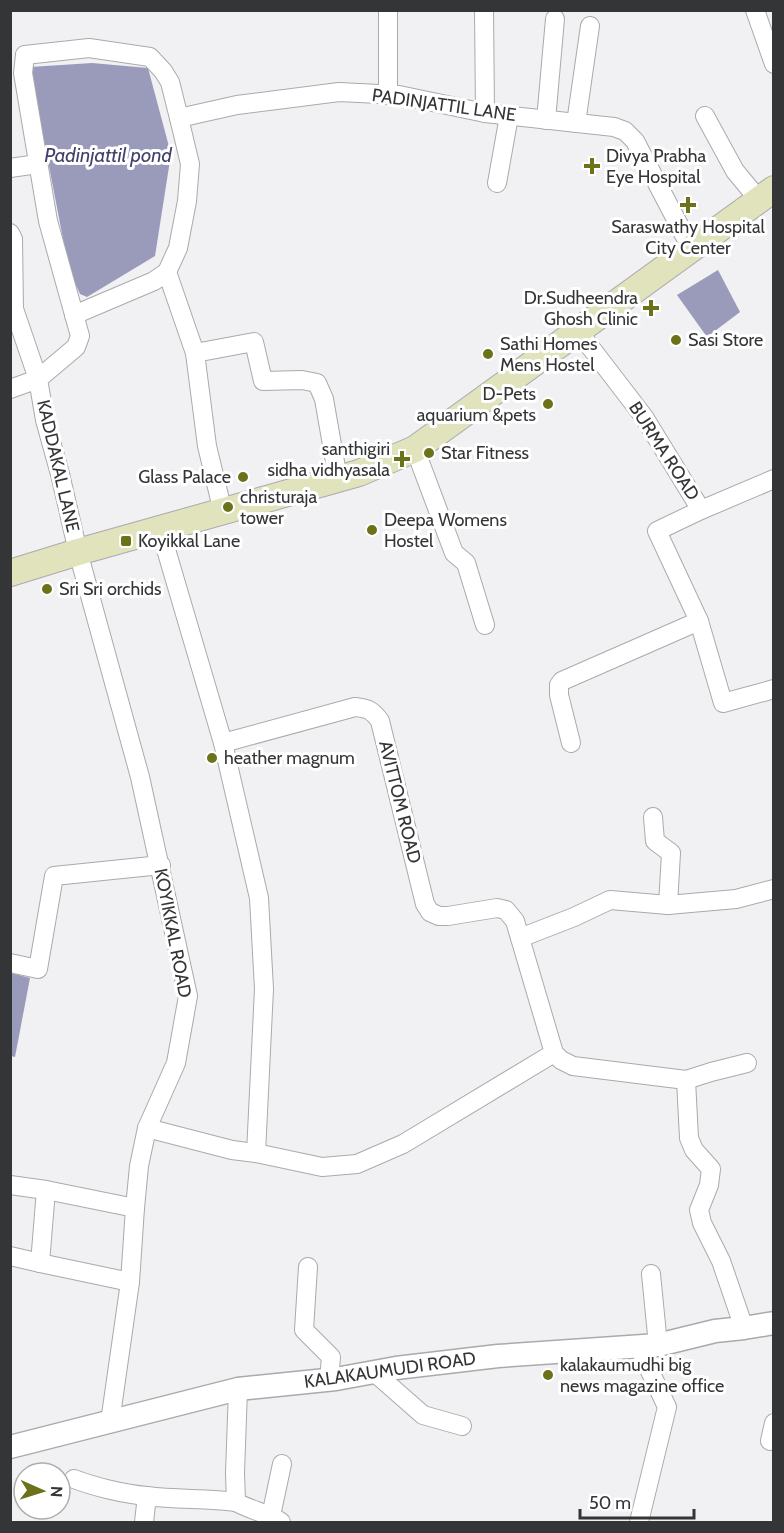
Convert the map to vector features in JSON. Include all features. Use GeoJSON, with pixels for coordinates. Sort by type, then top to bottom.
{"type":"FeatureCollection","features":[{"type":"Feature","properties":{"kind":"main road"},"geometry":{"type":"LineString","coordinates":[[10,573],[359,473],[415,449],[766,194]]}},
{"type":"Feature","properties":{"kind":"street"},"geometry":{"type":"LineString","coordinates":[[388,10],[388,95]]}},
{"type":"Feature","properties":{"kind":"street"},"geometry":{"type":"LineString","coordinates":[[484,10],[485,113]]}},
{"type":"Feature","properties":{"kind":"street"},"geometry":{"type":"LineString","coordinates":[[754,10],[774,64]]}},
{"type":"Feature","properties":{"kind":"street"},"geometry":{"type":"LineString","coordinates":[[546,120],[555,19]]}},
{"type":"Feature","properties":{"kind":"street"},"geometry":{"type":"LineString","coordinates":[[576,123],[590,26]]}},
{"type":"Feature","properties":{"kind":"street"},"geometry":{"type":"LineString","coordinates":[[18,50],[89,48],[150,57],[163,70],[170,82],[190,164],[178,248],[167,272],[154,281],[74,315]]}},
{"type":"Feature","properties":{"kind":"street","name":"KADDAKAL LANE"},"geometry":{"type":"LineString","coordinates":[[18,50],[48,221],[80,336],[76,347],[38,379],[45,420],[78,552]]}},
{"type":"Feature","properties":{"kind":"street","name":"PADINJATTIL LANE"},"geometry":{"type":"LineString","coordinates":[[179,117],[237,105],[339,92],[405,96],[485,113],[614,126],[626,131],[634,141],[691,248]]}},
{"type":"Feature","properties":{"kind":"street"},"geometry":{"type":"LineString","coordinates":[[497,183],[509,116]]}},
{"type":"Feature","properties":{"kind":"street"},"geometry":{"type":"LineString","coordinates":[[705,116],[735,171],[766,194]]}},
{"type":"Feature","properties":{"kind":"street"},"geometry":{"type":"LineString","coordinates":[[10,168],[38,164]]}},
{"type":"Feature","properties":{"kind":"street"},"geometry":{"type":"LineString","coordinates":[[10,233],[13,239],[16,331],[38,379],[10,388]]}},
{"type":"Feature","properties":{"kind":"street"},"geometry":{"type":"LineString","coordinates":[[167,272],[195,353],[207,446],[223,512]]}},
{"type":"Feature","properties":{"kind":"street","name":"BURMA ROAD"},"geometry":{"type":"LineString","coordinates":[[578,331],[644,417],[701,510],[774,479]]}},
{"type":"Feature","properties":{"kind":"street"},"geometry":{"type":"LineString","coordinates":[[195,353],[254,342],[263,381],[302,380],[317,383],[324,399],[338,479]]}},
{"type":"Feature","properties":{"kind":"street"},"geometry":{"type":"LineString","coordinates":[[415,449],[454,553],[466,563],[485,625]]}},
{"type":"Feature","properties":{"kind":"street"},"geometry":{"type":"LineString","coordinates":[[701,510],[657,531],[699,621],[723,703],[774,689]]}},
{"type":"Feature","properties":{"kind":"street"},"geometry":{"type":"LineString","coordinates":[[160,529],[223,743],[259,898],[264,989],[256,1153]]}},
{"type":"Feature","properties":{"kind":"street","name":"KOYIKKAL ROAD"},"geometry":{"type":"LineString","coordinates":[[78,552],[140,777],[188,996],[176,1063],[147,1128],[139,1166],[130,1282],[110,1422]]}},
{"type":"Feature","properties":{"kind":"street"},"geometry":{"type":"LineString","coordinates":[[571,743],[559,695],[559,685],[562,681],[699,621]]}},
{"type":"Feature","properties":{"kind":"street","name":"AVITTOM ROAD"},"geometry":{"type":"LineString","coordinates":[[223,743],[355,707],[365,707],[373,712],[380,721],[425,904],[430,912],[439,916],[448,916],[497,908],[506,910],[515,921],[520,938]]}},
{"type":"Feature","properties":{"kind":"street"},"geometry":{"type":"LineString","coordinates":[[653,817],[655,841],[671,853],[668,905]]}},
{"type":"Feature","properties":{"kind":"street"},"geometry":{"type":"LineString","coordinates":[[10,963],[38,969],[54,876],[161,866]]}},
{"type":"Feature","properties":{"kind":"street"},"geometry":{"type":"LineString","coordinates":[[747,1063],[686,1080],[573,1066],[561,1060],[554,1053],[520,938],[610,900],[668,905],[736,899],[774,889]]}},
{"type":"Feature","properties":{"kind":"street"},"geometry":{"type":"LineString","coordinates":[[147,1128],[232,1150],[322,1167],[357,1164],[403,1143],[554,1053]]}},
{"type":"Feature","properties":{"kind":"street"},"geometry":{"type":"LineString","coordinates":[[686,1080],[689,1138],[694,1150],[711,1169],[709,1185],[699,1210],[702,1224],[721,1261],[744,1328]]}},
{"type":"Feature","properties":{"kind":"street"},"geometry":{"type":"LineString","coordinates":[[10,1185],[135,1208]]}},
{"type":"Feature","properties":{"kind":"street"},"geometry":{"type":"LineString","coordinates":[[40,1263],[46,1190]]}},
{"type":"Feature","properties":{"kind":"street"},"geometry":{"type":"LineString","coordinates":[[10,1256],[130,1282]]}},
{"type":"Feature","properties":{"kind":"street"},"geometry":{"type":"LineString","coordinates":[[308,1267],[304,1330],[331,1357],[329,1380]]}},
{"type":"Feature","properties":{"kind":"street"},"geometry":{"type":"LineString","coordinates":[[639,1522],[667,1407],[648,1345],[651,1274]]}},
{"type":"Feature","properties":{"kind":"street","name":"KALAKAUMUDI ROAD"},"geometry":{"type":"LineString","coordinates":[[10,1447],[238,1389],[329,1380],[498,1356],[648,1345],[715,1331],[774,1323]]}},
{"type":"Feature","properties":{"kind":"street"},"geometry":{"type":"LineString","coordinates":[[374,1372],[423,1415],[462,1426]]}},
{"type":"Feature","properties":{"kind":"street"},"geometry":{"type":"LineString","coordinates":[[236,1502],[235,1449],[238,1389]]}},
{"type":"Feature","properties":{"kind":"street"},"geometry":{"type":"LineString","coordinates":[[74,1479],[147,1496],[236,1502],[276,1519],[282,1464]]}},
{"type":"Feature","properties":{"kind":"street"},"geometry":{"type":"LineString","coordinates":[[144,1522],[147,1496]]}},
{"type":"Feature","properties":{"kind":"water","name":"Padinjattil pond"},"geometry":{"type":"Polygon","coordinates":[[[92,63],[148,68],[171,154],[155,256],[87,297],[80,294],[69,270],[30,67],[92,63]]]}},
{"type":"Feature","properties":{"kind":"water"},"geometry":{"type":"Polygon","coordinates":[[[718,270],[740,312],[707,337],[677,295],[718,270]]]}},
{"type":"Feature","properties":{"kind":"water"},"geometry":{"type":"Polygon","coordinates":[[[11,973],[30,978],[15,1057],[11,1056],[11,973]]]}},
{"type":"Feature","properties":{"kind":"place","name":"Divya Prabha Eye Hospital"},"geometry":{"type":"Point","coordinates":[592,166]}},
{"type":"Feature","properties":{"kind":"place","name":"Saraswathy Hospital City Center"},"geometry":{"type":"Point","coordinates":[688,205]}},
{"type":"Feature","properties":{"kind":"place","name":"Dr.Sudheendra Ghosh Clinic"},"geometry":{"type":"Point","coordinates":[651,308]}},
{"type":"Feature","properties":{"kind":"place","name":"Sasi Store"},"geometry":{"type":"Point","coordinates":[676,340]}},
{"type":"Feature","properties":{"kind":"place","name":"Sathi Homes Mens Hostel"},"geometry":{"type":"Point","coordinates":[488,354]}},
{"type":"Feature","properties":{"kind":"place","name":"D-Pets aquarium &pets"},"geometry":{"type":"Point","coordinates":[548,404]}},
{"type":"Feature","properties":{"kind":"place","name":"Star Fitness"},"geometry":{"type":"Point","coordinates":[429,453]}},
{"type":"Feature","properties":{"kind":"place","name":"santhigiri sidha vidhyasala"},"geometry":{"type":"Point","coordinates":[402,459]}},
{"type":"Feature","properties":{"kind":"place","name":"Glass Palace"},"geometry":{"type":"Point","coordinates":[243,477]}},
{"type":"Feature","properties":{"kind":"place","name":"christuraja tower"},"geometry":{"type":"Point","coordinates":[228,507]}},
{"type":"Feature","properties":{"kind":"place","name":"Deepa Womens Hostel"},"geometry":{"type":"Point","coordinates":[372,530]}},
{"type":"Feature","properties":{"kind":"place","name":"Koyikkal Lane"},"geometry":{"type":"Point","coordinates":[126,541]}},
{"type":"Feature","properties":{"kind":"place","name":"Sri Sri orchids"},"geometry":{"type":"Point","coordinates":[47,589]}},
{"type":"Feature","properties":{"kind":"place","name":"heather magnum"},"geometry":{"type":"Point","coordinates":[212,758]}},
{"type":"Feature","properties":{"kind":"place","name":"kalakaumudhi big news magazine office"},"geometry":{"type":"Point","coordinates":[548,1375]}}]}
